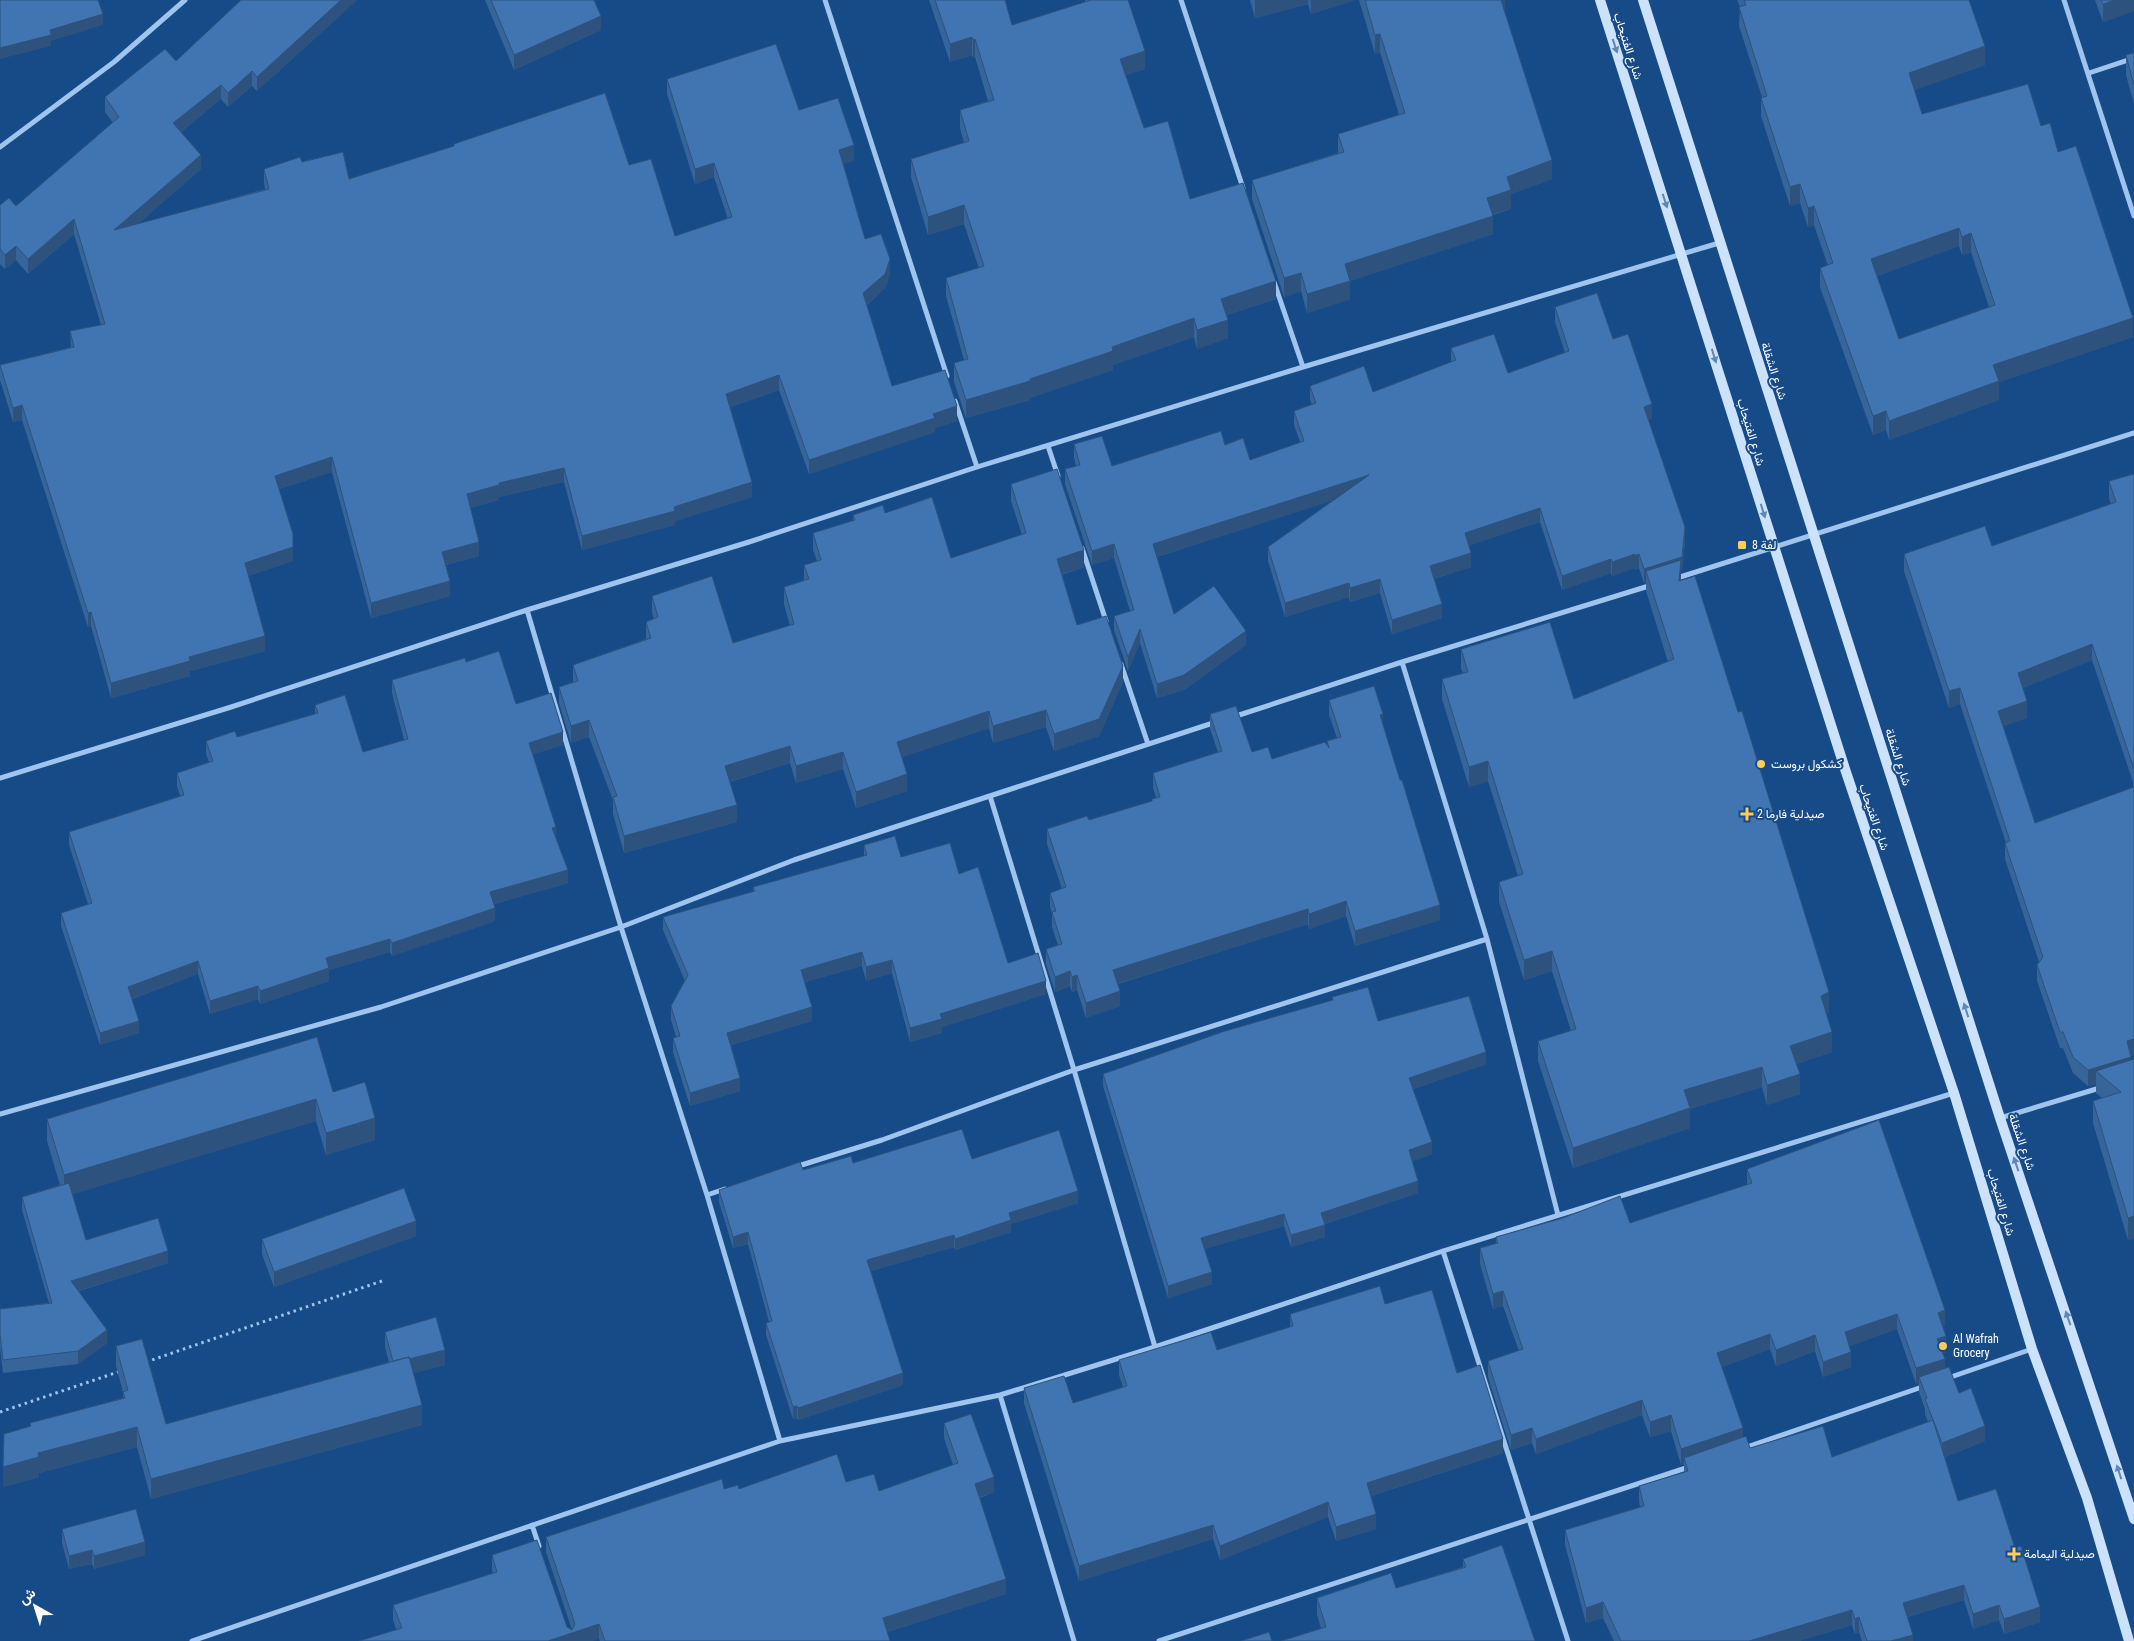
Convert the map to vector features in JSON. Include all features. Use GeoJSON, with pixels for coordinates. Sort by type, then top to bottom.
{"type":"FeatureCollection","features":[{"type":"Feature","properties":{"kind":"main road","name":"شارع الفتيحاب"},"geometry":{"type":"LineString","coordinates":[[1600,0],[1683,255],[1845,769],[1954,1093],[2032,1349],[2087,1498],[2130,1641]]}},
{"type":"Feature","properties":{"kind":"main road","name":"شارع الشقلة"},"geometry":{"type":"LineString","coordinates":[[1643,0],[1719,243],[2000,1118],[2134,1519]]}},
{"type":"Feature","properties":{"kind":"street"},"geometry":{"type":"LineString","coordinates":[[0,147],[114,62],[185,0]]}},
{"type":"Feature","properties":{"kind":"street"},"geometry":{"type":"LineString","coordinates":[[825,0],[950,383]]}},
{"type":"Feature","properties":{"kind":"street"},"geometry":{"type":"LineString","coordinates":[[1181,0],[1246,198]]}},
{"type":"Feature","properties":{"kind":"street"},"geometry":{"type":"LineString","coordinates":[[2064,0],[2134,216]]}},
{"type":"Feature","properties":{"kind":"street"},"geometry":{"type":"LineString","coordinates":[[2089,73],[2134,58]]}},
{"type":"Feature","properties":{"kind":"street"},"geometry":{"type":"LineString","coordinates":[[0,778],[228,708],[527,610],[749,542],[977,467],[1302,367],[1719,243]]}},
{"type":"Feature","properties":{"kind":"street"},"geometry":{"type":"LineString","coordinates":[[1271,273],[1302,367]]}},
{"type":"Feature","properties":{"kind":"street"},"geometry":{"type":"LineString","coordinates":[[953,392],[977,467]]}},
{"type":"Feature","properties":{"kind":"street"},"geometry":{"type":"LineString","coordinates":[[1666,581],[2134,433]]}},
{"type":"Feature","properties":{"kind":"street"},"geometry":{"type":"LineString","coordinates":[[1048,446],[1060,483]]}},
{"type":"Feature","properties":{"kind":"street"},"geometry":{"type":"LineString","coordinates":[[1079,539],[1107,623]]}},
{"type":"Feature","properties":{"kind":"street"},"geometry":{"type":"LineString","coordinates":[[0,1114],[381,1006],[622,927],[794,860],[1402,662],[1656,584]]}},
{"type":"Feature","properties":{"kind":"street"},"geometry":{"type":"LineString","coordinates":[[527,610],[780,1441]]}},
{"type":"Feature","properties":{"kind":"street"},"geometry":{"type":"LineString","coordinates":[[1120,660],[1148,744]]}},
{"type":"Feature","properties":{"kind":"street"},"geometry":{"type":"LineString","coordinates":[[1402,662],[1487,939],[1558,1215]]}},
{"type":"Feature","properties":{"kind":"street"},"geometry":{"type":"LineString","coordinates":[[990,796],[1074,1070],[1155,1347]]}},
{"type":"Feature","properties":{"kind":"street"},"geometry":{"type":"LineString","coordinates":[[790,1169],[882,1140],[1074,1070],[1487,939]]}},
{"type":"Feature","properties":{"kind":"street"},"geometry":{"type":"LineString","coordinates":[[2000,1118],[2105,1086]]}},
{"type":"Feature","properties":{"kind":"street"},"geometry":{"type":"LineString","coordinates":[[192,1641],[780,1441],[1000,1395],[1155,1347],[1443,1251],[1954,1093]]}},
{"type":"Feature","properties":{"kind":"street"},"geometry":{"type":"LineString","coordinates":[[706,1195],[734,1186]]}},
{"type":"Feature","properties":{"kind":"street"},"geometry":{"type":"LineString","coordinates":[[1443,1251],[1568,1641]]}},
{"type":"Feature","properties":{"kind":"street"},"geometry":{"type":"LineString","coordinates":[[1940,1381],[2032,1349]]}},
{"type":"Feature","properties":{"kind":"street"},"geometry":{"type":"LineString","coordinates":[[1735,1451],[1930,1384]]}},
{"type":"Feature","properties":{"kind":"street"},"geometry":{"type":"LineString","coordinates":[[1000,1395],[1074,1641]]}},
{"type":"Feature","properties":{"kind":"street"},"geometry":{"type":"LineString","coordinates":[[1159,1641],[1530,1521],[1698,1464]]}},
{"type":"Feature","properties":{"kind":"street"},"geometry":{"type":"LineString","coordinates":[[532,1525],[541,1552]]}},
{"type":"Feature","properties":{"kind":"path"},"geometry":{"type":"LineString","coordinates":[[140,1364],[382,1281]]}},
{"type":"Feature","properties":{"kind":"path"},"geometry":{"type":"LineString","coordinates":[[0,1412],[130,1368]]}},
{"type":"Feature","properties":{"kind":"building"},"geometry":{"type":"Polygon","coordinates":[[[0,0],[98,0],[103,14],[50,30],[51,35],[0,48],[0,0]]]}},
{"type":"Feature","properties":{"kind":"building"},"geometry":{"type":"Polygon","coordinates":[[[241,0],[341,0],[257,77],[252,71],[228,93],[221,85],[173,123],[201,155],[114,230],[269,189],[264,169],[300,157],[302,162],[343,152],[349,179],[454,146],[454,144],[605,93],[629,165],[651,159],[675,236],[732,217],[714,163],[695,169],[667,79],[776,44],[799,110],[838,98],[854,145],[839,150],[865,239],[881,234],[890,259],[885,274],[863,293],[892,386],[945,370],[957,406],[933,414],[935,418],[809,460],[779,375],[726,394],[752,482],[674,507],[675,511],[582,536],[564,468],[499,483],[499,485],[467,494],[479,542],[442,552],[450,581],[371,603],[332,457],[275,476],[293,534],[293,547],[245,563],[265,636],[189,657],[190,661],[111,683],[91,612],[88,613],[22,405],[13,408],[0,365],[74,347],[70,331],[105,324],[74,219],[28,259],[16,246],[5,255],[0,249],[0,205],[9,198],[16,206],[119,117],[105,97],[165,49],[176,61],[241,0]]]}},
{"type":"Feature","properties":{"kind":"building"},"geometry":{"type":"Polygon","coordinates":[[[491,0],[594,0],[601,16],[514,55],[491,0]]]}},
{"type":"Feature","properties":{"kind":"building"},"geometry":{"type":"Polygon","coordinates":[[[935,0],[1005,0],[1012,25],[1091,0],[1128,0],[1145,51],[1120,59],[1144,128],[1168,121],[1190,199],[1243,183],[1276,281],[1221,299],[1228,320],[1197,330],[1194,318],[1112,347],[1113,351],[1030,379],[1030,381],[966,400],[954,363],[968,359],[946,278],[984,266],[964,205],[928,217],[911,159],[969,141],[960,110],[994,100],[975,39],[973,40],[972,37],[950,44],[935,0]]]}},
{"type":"Feature","properties":{"kind":"building"},"geometry":{"type":"Polygon","coordinates":[[[1365,0],[1501,0],[1552,160],[1507,177],[1511,190],[1487,198],[1493,216],[1345,264],[1350,281],[1307,294],[1301,273],[1284,278],[1252,180],[1344,152],[1338,134],[1405,113],[1380,34],[1375,35],[1365,0]]]}},
{"type":"Feature","properties":{"kind":"building"},"geometry":{"type":"Polygon","coordinates":[[[1744,0],[1969,0],[1985,46],[1909,73],[1922,114],[2028,84],[2041,126],[2050,123],[2058,152],[2076,146],[2133,318],[1993,365],[1999,381],[1889,421],[1886,411],[1873,416],[1820,268],[1833,263],[1814,206],[1808,208],[1800,184],[1790,187],[1761,98],[1767,96],[1739,7],[1746,5],[1744,0]],[[1959,228],[1871,259],[1899,339],[1995,305],[1971,233],[1962,237],[1959,228]]]}},
{"type":"Feature","properties":{"kind":"building"},"geometry":{"type":"Polygon","coordinates":[[[2101,0],[2115,0],[2103,4],[2101,0]]]}},
{"type":"Feature","properties":{"kind":"building"},"geometry":{"type":"Polygon","coordinates":[[[2134,53],[2134,85],[2126,55],[2134,53]]]}},
{"type":"Feature","properties":{"kind":"building"},"geometry":{"type":"Polygon","coordinates":[[[1597,293],[1613,339],[1628,334],[1652,404],[1644,407],[1685,527],[1682,557],[1644,569],[1639,554],[1635,556],[1635,554],[1612,562],[1611,559],[1562,576],[1540,508],[1465,533],[1471,553],[1430,566],[1442,604],[1392,620],[1380,579],[1350,588],[1349,583],[1285,603],[1268,547],[1369,475],[1153,544],[1174,614],[1214,586],[1246,631],[1184,675],[1157,684],[1140,629],[1128,657],[1114,616],[1134,610],[1114,544],[1092,551],[1065,469],[1080,465],[1074,444],[1102,436],[1112,466],[1221,431],[1225,445],[1243,438],[1250,460],[1304,441],[1294,411],[1316,403],[1310,386],[1364,366],[1373,392],[1456,360],[1451,348],[1494,334],[1508,373],[1569,351],[1555,307],[1597,293]]]}},
{"type":"Feature","properties":{"kind":"building"},"geometry":{"type":"Polygon","coordinates":[[[1057,469],[1084,550],[1057,559],[1077,625],[1106,616],[1123,666],[1099,719],[1054,734],[1046,710],[993,726],[989,711],[897,742],[907,774],[856,792],[843,752],[796,766],[790,746],[725,766],[737,805],[624,836],[613,797],[617,796],[589,720],[571,726],[559,687],[578,681],[573,665],[651,638],[646,622],[658,617],[652,596],[712,576],[733,643],[794,624],[784,587],[809,579],[804,565],[821,560],[813,533],[855,520],[853,515],[883,505],[885,513],[932,497],[951,558],[1026,533],[1011,484],[1057,469]]]}},
{"type":"Feature","properties":{"kind":"building"},"geometry":{"type":"Polygon","coordinates":[[[2134,474],[2134,769],[2092,644],[2018,673],[2027,701],[1998,711],[2035,823],[2134,787],[2134,1039],[2127,1041],[2131,1057],[2088,1070],[2073,1057],[2063,1032],[2060,1032],[2037,965],[2043,957],[2005,843],[2010,841],[1960,688],[1949,691],[1904,554],[1985,526],[1992,546],[2116,502],[2109,481],[2134,474]]]}},
{"type":"Feature","properties":{"kind":"building"},"geometry":{"type":"Polygon","coordinates":[[[1681,560],[1679,581],[1695,576],[1738,712],[1742,711],[1829,992],[1821,996],[1832,1032],[1790,1046],[1800,1074],[1767,1085],[1762,1067],[1684,1090],[1690,1108],[1573,1148],[1538,1041],[1576,1029],[1552,951],[1524,960],[1499,882],[1523,874],[1488,761],[1469,767],[1442,679],[1468,672],[1461,649],[1550,622],[1574,699],[1674,659],[1646,571],[1681,560]]]}},
{"type":"Feature","properties":{"kind":"building"},"geometry":{"type":"Polygon","coordinates":[[[499,651],[516,704],[551,693],[563,732],[529,743],[556,827],[552,828],[568,870],[490,892],[495,908],[392,943],[390,939],[326,958],[329,968],[260,991],[258,986],[210,1001],[198,961],[128,987],[139,1021],[100,1033],[61,913],[92,903],[69,832],[184,795],[177,773],[213,761],[206,741],[235,731],[237,737],[318,713],[315,705],[345,695],[363,752],[408,739],[392,680],[465,658],[466,662],[499,651]]]}},
{"type":"Feature","properties":{"kind":"building"},"geometry":{"type":"Polygon","coordinates":[[[1374,686],[1383,714],[1380,715],[1440,905],[1355,931],[1346,901],[1309,914],[1308,909],[1113,970],[1120,991],[1086,1003],[1077,975],[1072,977],[1070,971],[1055,977],[1046,949],[1062,944],[1052,912],[1056,911],[1050,893],[1066,887],[1047,829],[1087,816],[1089,820],[1160,797],[1153,773],[1222,751],[1210,714],[1236,706],[1252,752],[1268,747],[1272,759],[1325,742],[1329,748],[1327,741],[1341,737],[1329,700],[1374,686]]]}},
{"type":"Feature","properties":{"kind":"building"},"geometry":{"type":"Polygon","coordinates":[[[895,836],[901,857],[950,843],[959,874],[978,867],[1008,963],[1038,953],[1046,981],[940,1014],[942,1019],[910,1028],[892,960],[866,967],[862,952],[801,970],[812,1007],[727,1033],[740,1078],[690,1093],[673,1038],[680,1036],[671,1006],[688,975],[663,917],[755,891],[753,887],[867,855],[864,845],[895,836]]]}},
{"type":"Feature","properties":{"kind":"building"},"geometry":{"type":"Polygon","coordinates":[[[1368,987],[1378,1021],[1469,996],[1486,1052],[1409,1078],[1432,1142],[1409,1150],[1418,1181],[1321,1213],[1325,1225],[1291,1235],[1284,1214],[1201,1238],[1212,1272],[1168,1286],[1103,1074],[1225,1031],[1333,1000],[1332,997],[1368,987]]]}},
{"type":"Feature","properties":{"kind":"building"},"geometry":{"type":"Polygon","coordinates":[[[317,1037],[333,1092],[365,1082],[375,1118],[326,1133],[316,1099],[64,1175],[47,1119],[317,1037]]]}},
{"type":"Feature","properties":{"kind":"building"},"geometry":{"type":"Polygon","coordinates":[[[2134,1059],[2134,1216],[2128,1218],[2093,1101],[2121,1092],[2096,1071],[2134,1059]]]}},
{"type":"Feature","properties":{"kind":"building"},"geometry":{"type":"Polygon","coordinates":[[[1879,1120],[1945,1310],[1938,1313],[1946,1336],[1937,1339],[1945,1359],[1916,1368],[1897,1314],[1845,1332],[1851,1352],[1823,1362],[1815,1335],[1776,1350],[1770,1334],[1717,1353],[1743,1428],[1681,1449],[1671,1415],[1650,1422],[1642,1400],[1536,1439],[1532,1428],[1511,1435],[1488,1361],[1523,1349],[1503,1291],[1493,1294],[1480,1248],[1498,1243],[1496,1237],[1563,1218],[1620,1196],[1630,1223],[1752,1183],[1747,1169],[1879,1120]]]}},
{"type":"Feature","properties":{"kind":"building"},"geometry":{"type":"Polygon","coordinates":[[[962,1129],[972,1159],[1059,1130],[1078,1191],[1009,1213],[1011,1220],[955,1239],[954,1235],[867,1260],[903,1373],[798,1408],[797,1406],[793,1407],[766,1323],[772,1321],[748,1232],[733,1237],[719,1190],[800,1162],[803,1170],[851,1156],[853,1163],[962,1129]]]}},
{"type":"Feature","properties":{"kind":"building"},"geometry":{"type":"Polygon","coordinates":[[[69,1183],[86,1240],[158,1218],[168,1251],[71,1281],[107,1330],[78,1351],[3,1360],[0,1309],[52,1303],[22,1197],[69,1183]]]}},
{"type":"Feature","properties":{"kind":"building"},"geometry":{"type":"Polygon","coordinates":[[[404,1188],[416,1221],[274,1272],[262,1239],[404,1188]]]}},
{"type":"Feature","properties":{"kind":"building"},"geometry":{"type":"Polygon","coordinates":[[[1380,1286],[1385,1304],[1432,1290],[1457,1373],[1480,1365],[1503,1439],[1367,1483],[1376,1514],[1336,1527],[1328,1502],[1220,1546],[1213,1525],[1079,1566],[1024,1388],[1064,1376],[1073,1403],[1127,1386],[1119,1360],[1211,1332],[1217,1350],[1293,1326],[1290,1314],[1380,1286]]]}},
{"type":"Feature","properties":{"kind":"building"},"geometry":{"type":"Polygon","coordinates":[[[436,1317],[445,1350],[393,1361],[385,1332],[436,1317]]]}},
{"type":"Feature","properties":{"kind":"building"},"geometry":{"type":"Polygon","coordinates":[[[142,1339],[166,1424],[409,1357],[422,1405],[151,1479],[137,1427],[38,1453],[39,1457],[3,1467],[4,1434],[31,1426],[30,1423],[125,1398],[123,1392],[128,1390],[116,1346],[142,1339]]]}},
{"type":"Feature","properties":{"kind":"building"},"geometry":{"type":"Polygon","coordinates":[[[1949,1367],[1959,1393],[1971,1388],[1985,1426],[1942,1443],[1925,1399],[1927,1398],[1919,1377],[1949,1367]]]}},
{"type":"Feature","properties":{"kind":"building"},"geometry":{"type":"Polygon","coordinates":[[[971,1414],[994,1477],[975,1484],[1006,1579],[883,1618],[890,1641],[605,1641],[599,1624],[548,1641],[359,1641],[402,1628],[393,1605],[497,1572],[492,1555],[537,1540],[567,1627],[572,1630],[575,1624],[546,1537],[722,1479],[724,1489],[738,1485],[739,1489],[837,1454],[846,1482],[874,1474],[879,1491],[958,1463],[944,1423],[971,1414]]]}},
{"type":"Feature","properties":{"kind":"building"},"geometry":{"type":"Polygon","coordinates":[[[1933,1420],[1958,1501],[1996,1489],[2015,1548],[2021,1546],[2040,1607],[2004,1619],[1999,1605],[1973,1614],[1964,1585],[1903,1603],[1913,1635],[1891,1641],[1867,1641],[1859,1617],[1855,1619],[1852,1610],[1749,1641],[1621,1641],[1603,1602],[1586,1608],[1565,1530],[1644,1506],[1639,1486],[1688,1471],[1684,1458],[1746,1436],[1750,1448],[1823,1426],[1832,1457],[1933,1420]]]}},
{"type":"Feature","properties":{"kind":"building"},"geometry":{"type":"Polygon","coordinates":[[[136,1509],[145,1542],[94,1556],[92,1550],[69,1556],[62,1529],[136,1509]]]}},
{"type":"Feature","properties":{"kind":"building"},"geometry":{"type":"Polygon","coordinates":[[[1502,1545],[1535,1641],[1281,1641],[1326,1627],[1317,1598],[1391,1573],[1396,1588],[1466,1567],[1463,1559],[1502,1545]]]}},
{"type":"Feature","properties":{"kind":"building"},"geometry":{"type":"Polygon","coordinates":[[[1269,1632],[1272,1641],[1241,1641],[1269,1632]]]}},
{"type":"Feature","properties":{"kind":"place","name":"لفة 8"},"geometry":{"type":"Point","coordinates":[1742,545]}},
{"type":"Feature","properties":{"kind":"place","name":"كشكول بروست"},"geometry":{"type":"Point","coordinates":[1761,764]}},
{"type":"Feature","properties":{"kind":"place","name":"صيدلية فارما 2"},"geometry":{"type":"Point","coordinates":[1747,814]}},
{"type":"Feature","properties":{"kind":"place","name":"Al Wafrah Grocery"},"geometry":{"type":"Point","coordinates":[1943,1346]}},
{"type":"Feature","properties":{"kind":"place","name":"صيدلية اليمامة"},"geometry":{"type":"Point","coordinates":[2014,1554]}}]}
